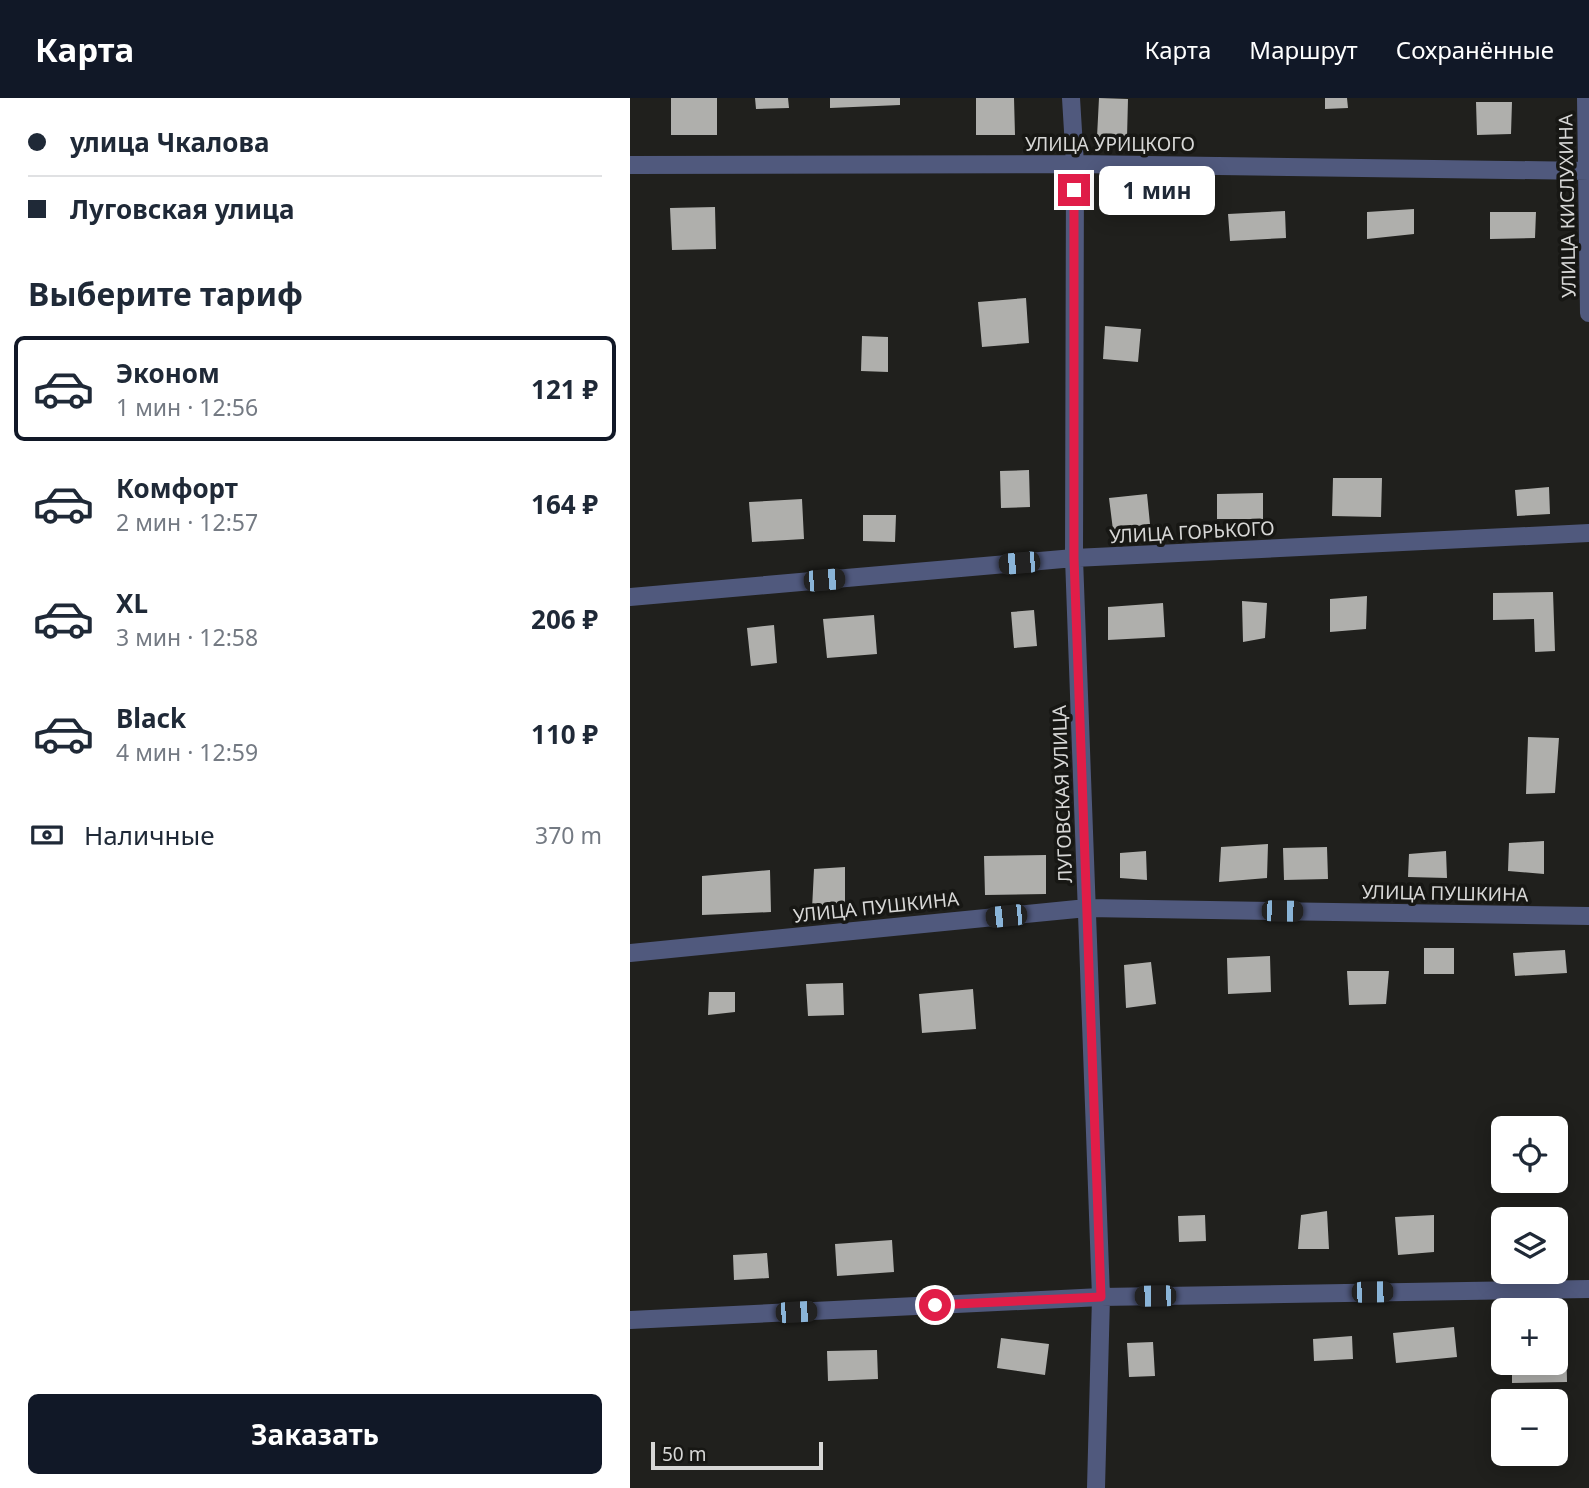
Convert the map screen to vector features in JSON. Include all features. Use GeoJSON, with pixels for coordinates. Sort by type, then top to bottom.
{"type":"FeatureCollection","features":[{"type":"Feature","properties":{"kind":"street","name":"ЛУГОВСКАЯ УЛИЦА"},"geometry":{"type":"LineString","coordinates":[[1071,98],[1074,164],[1074,558],[1101,1297],[1096,1488]]}},
{"type":"Feature","properties":{"kind":"street","name":"УЛИЦА КИСЛУХИНА"},"geometry":{"type":"LineString","coordinates":[[1586,98],[1589,313]]}},
{"type":"Feature","properties":{"kind":"street","name":"УЛИЦА УРИЦКОГО"},"geometry":{"type":"LineString","coordinates":[[630,164],[1074,164],[1588,171]]}},
{"type":"Feature","properties":{"kind":"street","name":"УЛИЦА ГОРЬКОГО"},"geometry":{"type":"LineString","coordinates":[[630,597],[1074,558],[1589,533]]}},
{"type":"Feature","properties":{"kind":"street","name":"УЛИЦА ПУШКИНА"},"geometry":{"type":"LineString","coordinates":[[630,953],[1087,908],[1589,916]]}},
{"type":"Feature","properties":{"kind":"street"},"geometry":{"type":"LineString","coordinates":[[630,1320],[1101,1297],[1589,1289]]}},
{"type":"Feature","properties":{"kind":"building"},"geometry":{"type":"Polygon","coordinates":[[[671,98],[717,98],[717,135],[671,135],[671,98]]]}},
{"type":"Feature","properties":{"kind":"building"},"geometry":{"type":"Polygon","coordinates":[[[755,98],[788,98],[789,108],[756,109],[755,98]]]}},
{"type":"Feature","properties":{"kind":"building"},"geometry":{"type":"Polygon","coordinates":[[[830,98],[900,98],[900,105],[830,108],[830,98]]]}},
{"type":"Feature","properties":{"kind":"building"},"geometry":{"type":"Polygon","coordinates":[[[976,98],[1014,98],[1015,135],[976,135],[976,98]]]}},
{"type":"Feature","properties":{"kind":"building"},"geometry":{"type":"Polygon","coordinates":[[[1099,98],[1128,99],[1127,138],[1097,137],[1099,98]]]}},
{"type":"Feature","properties":{"kind":"building"},"geometry":{"type":"Polygon","coordinates":[[[1325,98],[1347,98],[1348,108],[1325,109],[1325,98]]]}},
{"type":"Feature","properties":{"kind":"building"},"geometry":{"type":"Polygon","coordinates":[[[1476,102],[1512,102],[1511,134],[1477,135],[1476,102]]]}},
{"type":"Feature","properties":{"kind":"building"},"geometry":{"type":"Polygon","coordinates":[[[715,207],[716,249],[672,250],[670,208],[715,207]]]}},
{"type":"Feature","properties":{"kind":"building"},"geometry":{"type":"Polygon","coordinates":[[[1414,209],[1414,234],[1367,239],[1367,212],[1414,209]]]}},
{"type":"Feature","properties":{"kind":"building"},"geometry":{"type":"Polygon","coordinates":[[[1285,211],[1286,238],[1230,241],[1228,214],[1285,211]]]}},
{"type":"Feature","properties":{"kind":"building"},"geometry":{"type":"Polygon","coordinates":[[[1490,212],[1536,212],[1535,238],[1490,239],[1490,212]]]}},
{"type":"Feature","properties":{"kind":"building"},"geometry":{"type":"Polygon","coordinates":[[[1026,298],[1029,343],[982,347],[978,302],[1026,298]]]}},
{"type":"Feature","properties":{"kind":"building"},"geometry":{"type":"Polygon","coordinates":[[[1105,326],[1141,329],[1138,362],[1103,359],[1105,326]]]}},
{"type":"Feature","properties":{"kind":"building"},"geometry":{"type":"Polygon","coordinates":[[[862,336],[888,337],[888,372],[861,371],[862,336]]]}},
{"type":"Feature","properties":{"kind":"building"},"geometry":{"type":"Polygon","coordinates":[[[1029,470],[1030,507],[1001,508],[1000,471],[1029,470]]]}},
{"type":"Feature","properties":{"kind":"building"},"geometry":{"type":"Polygon","coordinates":[[[1333,478],[1382,478],[1381,517],[1332,516],[1333,478]]]}},
{"type":"Feature","properties":{"kind":"building"},"geometry":{"type":"Polygon","coordinates":[[[1549,487],[1550,514],[1517,516],[1515,490],[1549,487]]]}},
{"type":"Feature","properties":{"kind":"building"},"geometry":{"type":"Polygon","coordinates":[[[1263,493],[1263,519],[1217,519],[1217,494],[1263,493]]]}},
{"type":"Feature","properties":{"kind":"building"},"geometry":{"type":"Polygon","coordinates":[[[1147,494],[1150,524],[1113,530],[1109,498],[1147,494]]]}},
{"type":"Feature","properties":{"kind":"building"},"geometry":{"type":"Polygon","coordinates":[[[802,499],[804,539],[752,542],[749,502],[802,499]]]}},
{"type":"Feature","properties":{"kind":"building"},"geometry":{"type":"Polygon","coordinates":[[[863,515],[896,515],[895,542],[863,541],[863,515]]]}},
{"type":"Feature","properties":{"kind":"building"},"geometry":{"type":"Polygon","coordinates":[[[1553,592],[1555,651],[1535,652],[1534,619],[1493,620],[1493,593],[1553,592]]]}},
{"type":"Feature","properties":{"kind":"building"},"geometry":{"type":"Polygon","coordinates":[[[1367,596],[1366,629],[1330,632],[1330,599],[1367,596]]]}},
{"type":"Feature","properties":{"kind":"building"},"geometry":{"type":"Polygon","coordinates":[[[1242,601],[1267,603],[1265,638],[1243,642],[1242,601]]]}},
{"type":"Feature","properties":{"kind":"building"},"geometry":{"type":"Polygon","coordinates":[[[1163,603],[1165,637],[1108,640],[1108,607],[1163,603]]]}},
{"type":"Feature","properties":{"kind":"building"},"geometry":{"type":"Polygon","coordinates":[[[1034,610],[1037,646],[1014,648],[1011,612],[1034,610]]]}},
{"type":"Feature","properties":{"kind":"building"},"geometry":{"type":"Polygon","coordinates":[[[874,615],[877,654],[827,658],[823,619],[874,615]]]}},
{"type":"Feature","properties":{"kind":"building"},"geometry":{"type":"Polygon","coordinates":[[[774,625],[777,663],[751,666],[747,628],[774,625]]]}},
{"type":"Feature","properties":{"kind":"building"},"geometry":{"type":"Polygon","coordinates":[[[1528,737],[1559,738],[1555,793],[1526,794],[1528,737]]]}},
{"type":"Feature","properties":{"kind":"building"},"geometry":{"type":"Polygon","coordinates":[[[1544,841],[1544,874],[1508,871],[1509,843],[1544,841]]]}},
{"type":"Feature","properties":{"kind":"building"},"geometry":{"type":"Polygon","coordinates":[[[1268,844],[1267,878],[1219,882],[1221,847],[1268,844]]]}},
{"type":"Feature","properties":{"kind":"building"},"geometry":{"type":"Polygon","coordinates":[[[1327,847],[1328,879],[1284,880],[1283,848],[1327,847]]]}},
{"type":"Feature","properties":{"kind":"building"},"geometry":{"type":"Polygon","coordinates":[[[1146,851],[1147,880],[1120,878],[1120,853],[1146,851]]]}},
{"type":"Feature","properties":{"kind":"building"},"geometry":{"type":"Polygon","coordinates":[[[1446,851],[1447,878],[1408,877],[1409,854],[1446,851]]]}},
{"type":"Feature","properties":{"kind":"building"},"geometry":{"type":"Polygon","coordinates":[[[1046,855],[1046,894],[985,895],[984,856],[1046,855]]]}},
{"type":"Feature","properties":{"kind":"building"},"geometry":{"type":"Polygon","coordinates":[[[845,867],[845,908],[812,909],[814,869],[845,867]]]}},
{"type":"Feature","properties":{"kind":"building"},"geometry":{"type":"Polygon","coordinates":[[[770,870],[771,912],[702,915],[702,876],[770,870]]]}},
{"type":"Feature","properties":{"kind":"building"},"geometry":{"type":"Polygon","coordinates":[[[1424,948],[1454,948],[1454,974],[1424,974],[1424,948]]]}},
{"type":"Feature","properties":{"kind":"building"},"geometry":{"type":"Polygon","coordinates":[[[1565,950],[1567,973],[1515,976],[1513,953],[1565,950]]]}},
{"type":"Feature","properties":{"kind":"building"},"geometry":{"type":"Polygon","coordinates":[[[1270,956],[1271,992],[1228,994],[1227,958],[1270,956]]]}},
{"type":"Feature","properties":{"kind":"building"},"geometry":{"type":"Polygon","coordinates":[[[1151,962],[1156,1004],[1126,1008],[1124,965],[1151,962]]]}},
{"type":"Feature","properties":{"kind":"building"},"geometry":{"type":"Polygon","coordinates":[[[1347,971],[1389,971],[1386,1004],[1349,1005],[1347,971]]]}},
{"type":"Feature","properties":{"kind":"building"},"geometry":{"type":"Polygon","coordinates":[[[843,983],[844,1015],[808,1016],[806,984],[843,983]]]}},
{"type":"Feature","properties":{"kind":"building"},"geometry":{"type":"Polygon","coordinates":[[[973,989],[976,1029],[922,1033],[919,994],[973,989]]]}},
{"type":"Feature","properties":{"kind":"building"},"geometry":{"type":"Polygon","coordinates":[[[709,992],[735,992],[735,1012],[708,1015],[709,992]]]}},
{"type":"Feature","properties":{"kind":"building"},"geometry":{"type":"Polygon","coordinates":[[[1327,1211],[1329,1249],[1298,1249],[1301,1215],[1327,1211]]]}},
{"type":"Feature","properties":{"kind":"building"},"geometry":{"type":"Polygon","coordinates":[[[1205,1215],[1206,1241],[1179,1242],[1178,1216],[1205,1215]]]}},
{"type":"Feature","properties":{"kind":"building"},"geometry":{"type":"Polygon","coordinates":[[[1434,1215],[1434,1252],[1398,1255],[1395,1217],[1434,1215]]]}},
{"type":"Feature","properties":{"kind":"building"},"geometry":{"type":"Polygon","coordinates":[[[892,1240],[894,1272],[837,1276],[835,1244],[892,1240]]]}},
{"type":"Feature","properties":{"kind":"building"},"geometry":{"type":"Polygon","coordinates":[[[767,1253],[769,1278],[734,1280],[733,1255],[767,1253]]]}},
{"type":"Feature","properties":{"kind":"building"},"geometry":{"type":"Polygon","coordinates":[[[1454,1327],[1457,1357],[1396,1363],[1393,1333],[1454,1327]]]}},
{"type":"Feature","properties":{"kind":"building"},"geometry":{"type":"Polygon","coordinates":[[[1352,1336],[1353,1359],[1314,1361],[1313,1339],[1352,1336]]]}},
{"type":"Feature","properties":{"kind":"building"},"geometry":{"type":"Polygon","coordinates":[[[1001,1338],[1049,1344],[1045,1375],[997,1368],[1001,1338]]]}},
{"type":"Feature","properties":{"kind":"building"},"geometry":{"type":"Polygon","coordinates":[[[1153,1342],[1155,1376],[1129,1377],[1127,1343],[1153,1342]]]}},
{"type":"Feature","properties":{"kind":"building"},"geometry":{"type":"Polygon","coordinates":[[[877,1350],[878,1379],[828,1381],[827,1351],[877,1350]]]}},
{"type":"Feature","properties":{"kind":"building"},"geometry":{"type":"Polygon","coordinates":[[[1512,1375],[1567,1375],[1567,1382],[1512,1383],[1512,1375]]]}},
{"type":"Feature","properties":{"kind":"route"},"geometry":{"type":"LineString","coordinates":[[935,1305],[1101,1297],[1074,558],[1074,190]]}}]}
